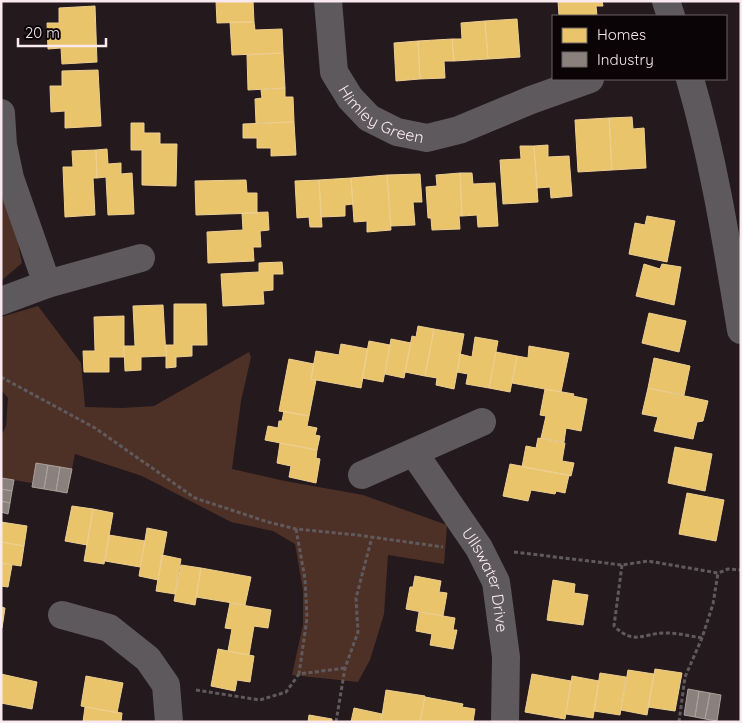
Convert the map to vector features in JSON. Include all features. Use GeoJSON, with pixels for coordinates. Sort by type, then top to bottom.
{"type":"FeatureCollection","features":[{"type":"Feature","properties":{"kind":"street","name":"Himley Green"},"geometry":{"type":"LineString","coordinates":[[328,1],[334,72],[350,98],[369,118],[397,132],[426,138],[459,130],[531,100],[587,80]]}},
{"type":"Feature","properties":{"kind":"street"},"geometry":{"type":"LineString","coordinates":[[666,1],[671,15]]}},
{"type":"Feature","properties":{"kind":"street"},"geometry":{"type":"LineString","coordinates":[[690,80],[703,124],[718,195],[741,330]]}},
{"type":"Feature","properties":{"kind":"street"},"geometry":{"type":"LineString","coordinates":[[1,113],[3,144],[10,178],[46,284]]}},
{"type":"Feature","properties":{"kind":"street"},"geometry":{"type":"LineString","coordinates":[[1,301],[46,284],[141,258]]}},
{"type":"Feature","properties":{"kind":"street"},"geometry":{"type":"LineString","coordinates":[[362,475],[482,422]]}},
{"type":"Feature","properties":{"kind":"street","name":"Ullswater Drive"},"geometry":{"type":"LineString","coordinates":[[414,453],[479,548],[496,582],[506,657],[505,722]]}},
{"type":"Feature","properties":{"kind":"street"},"geometry":{"type":"LineString","coordinates":[[62,614],[109,628],[148,659],[166,685],[169,722]]}},
{"type":"Feature","properties":{"kind":"path"},"geometry":{"type":"LineString","coordinates":[[1,377],[95,428],[195,498],[268,522],[296,529],[445,548]]}},
{"type":"Feature","properties":{"kind":"path"},"geometry":{"type":"LineString","coordinates":[[166,685],[260,700],[286,692],[299,674],[308,618],[305,579],[296,529]]}},
{"type":"Feature","properties":{"kind":"path"},"geometry":{"type":"LineString","coordinates":[[336,722],[345,668],[358,632],[356,598],[372,538]]}},
{"type":"Feature","properties":{"kind":"path"},"geometry":{"type":"LineString","coordinates":[[505,551],[622,565],[648,561],[718,573],[728,569],[741,570]]}},
{"type":"Feature","properties":{"kind":"path"},"geometry":{"type":"LineString","coordinates":[[622,565],[614,626],[623,635],[640,638],[665,633],[702,638]]}},
{"type":"Feature","properties":{"kind":"path"},"geometry":{"type":"LineString","coordinates":[[679,722],[686,677],[713,604],[718,573]]}},
{"type":"Feature","properties":{"kind":"path"},"geometry":{"type":"LineString","coordinates":[[299,674],[345,668]]}},
{"type":"Feature","properties":{"kind":"shaded area"},"geometry":{"type":"Polygon","coordinates":[[[1,178],[22,263],[1,281],[1,178]]]}},
{"type":"Feature","properties":{"kind":"shaded area"},"geometry":{"type":"Polygon","coordinates":[[[38,306],[81,363],[85,407],[122,408],[154,406],[249,352],[251,357],[241,401],[232,469],[363,495],[447,525],[444,564],[388,555],[384,614],[370,660],[358,682],[292,675],[303,625],[303,590],[295,544],[273,531],[231,522],[142,476],[75,454],[72,469],[36,463],[32,483],[1,478],[1,436],[6,426],[8,398],[1,390],[1,317],[38,306]]]}},
{"type":"Feature","properties":{"kind":"building: Homes"},"geometry":{"type":"Polygon","coordinates":[[[216,1],[253,1],[254,22],[217,23],[216,1]]]}},
{"type":"Feature","properties":{"kind":"building: Homes"},"geometry":{"type":"Polygon","coordinates":[[[558,1],[602,1],[603,6],[596,6],[597,15],[559,15],[558,1]]]}},
{"type":"Feature","properties":{"kind":"building: Homes"},"geometry":{"type":"Polygon","coordinates":[[[95,6],[97,62],[62,64],[61,48],[48,49],[47,23],[59,23],[59,8],[95,6]]]}},
{"type":"Feature","properties":{"kind":"building: Homes"},"geometry":{"type":"Polygon","coordinates":[[[517,19],[520,57],[488,59],[485,21],[517,19]]]}},
{"type":"Feature","properties":{"kind":"building: Homes"},"geometry":{"type":"Polygon","coordinates":[[[485,21],[488,59],[454,61],[452,39],[462,39],[461,23],[485,21]]]}},
{"type":"Feature","properties":{"kind":"building: Homes"},"geometry":{"type":"Polygon","coordinates":[[[230,22],[254,22],[255,30],[282,29],[283,53],[232,55],[230,22]]]}},
{"type":"Feature","properties":{"kind":"building: Homes"},"geometry":{"type":"Polygon","coordinates":[[[452,39],[454,61],[444,61],[445,78],[420,79],[418,41],[452,39]]]}},
{"type":"Feature","properties":{"kind":"building: Homes"},"geometry":{"type":"Polygon","coordinates":[[[418,41],[420,79],[396,81],[394,43],[418,41]]]}},
{"type":"Feature","properties":{"kind":"building: Homes"},"geometry":{"type":"Polygon","coordinates":[[[283,53],[285,88],[248,90],[247,55],[283,53]]]}},
{"type":"Feature","properties":{"kind":"building: Homes"},"geometry":{"type":"Polygon","coordinates":[[[98,70],[101,126],[65,128],[65,111],[51,112],[50,86],[62,86],[62,71],[98,70]]]}},
{"type":"Feature","properties":{"kind":"building: Homes"},"geometry":{"type":"Polygon","coordinates":[[[285,88],[285,97],[293,97],[294,122],[256,123],[255,99],[262,98],[261,90],[285,88]]]}},
{"type":"Feature","properties":{"kind":"building: Homes"},"geometry":{"type":"Polygon","coordinates":[[[632,117],[633,129],[644,128],[646,168],[612,170],[609,118],[632,117]]]}},
{"type":"Feature","properties":{"kind":"building: Homes"},"geometry":{"type":"Polygon","coordinates":[[[609,118],[612,170],[578,172],[575,120],[609,118]]]}},
{"type":"Feature","properties":{"kind":"building: Homes"},"geometry":{"type":"Polygon","coordinates":[[[294,122],[296,155],[271,156],[271,148],[257,148],[257,138],[243,138],[243,124],[294,122]]]}},
{"type":"Feature","properties":{"kind":"building: Homes"},"geometry":{"type":"Polygon","coordinates":[[[131,123],[144,123],[144,133],[160,133],[160,144],[177,144],[176,186],[142,185],[142,150],[131,150],[131,123]]]}},
{"type":"Feature","properties":{"kind":"building: Homes"},"geometry":{"type":"Polygon","coordinates":[[[548,145],[548,157],[569,156],[572,196],[551,198],[550,187],[537,188],[534,146],[548,145]]]}},
{"type":"Feature","properties":{"kind":"building: Homes"},"geometry":{"type":"Polygon","coordinates":[[[520,146],[534,146],[538,202],[503,204],[500,160],[521,159],[520,146]]]}},
{"type":"Feature","properties":{"kind":"building: Homes"},"geometry":{"type":"Polygon","coordinates":[[[107,149],[108,164],[121,163],[121,174],[132,173],[134,214],[108,215],[106,177],[97,178],[96,150],[107,149]]]}},
{"type":"Feature","properties":{"kind":"building: Homes"},"geometry":{"type":"Polygon","coordinates":[[[96,150],[97,178],[93,178],[95,215],[65,217],[63,167],[73,167],[72,151],[96,150]]]}},
{"type":"Feature","properties":{"kind":"building: Homes"},"geometry":{"type":"Polygon","coordinates":[[[460,173],[462,216],[459,216],[460,229],[432,230],[431,218],[428,218],[426,187],[437,186],[436,175],[460,173]]]}},
{"type":"Feature","properties":{"kind":"building: Homes"},"geometry":{"type":"Polygon","coordinates":[[[460,173],[472,173],[473,184],[495,183],[498,226],[478,227],[477,215],[462,216],[460,173]]]}},
{"type":"Feature","properties":{"kind":"building: Homes"},"geometry":{"type":"Polygon","coordinates":[[[420,174],[422,202],[413,202],[415,225],[391,226],[387,175],[420,174]]]}},
{"type":"Feature","properties":{"kind":"building: Homes"},"geometry":{"type":"Polygon","coordinates":[[[387,175],[391,230],[367,232],[367,221],[354,222],[351,178],[387,175]]]}},
{"type":"Feature","properties":{"kind":"building: Homes"},"geometry":{"type":"Polygon","coordinates":[[[351,178],[353,204],[345,205],[345,216],[321,217],[319,180],[351,178]]]}},
{"type":"Feature","properties":{"kind":"building: Homes"},"geometry":{"type":"Polygon","coordinates":[[[246,180],[247,193],[257,193],[257,213],[196,215],[195,181],[246,180]]]}},
{"type":"Feature","properties":{"kind":"building: Homes"},"geometry":{"type":"Polygon","coordinates":[[[319,180],[322,227],[310,227],[309,217],[297,218],[295,181],[319,180]]]}},
{"type":"Feature","properties":{"kind":"building: Homes"},"geometry":{"type":"Polygon","coordinates":[[[268,212],[269,230],[260,231],[261,247],[253,247],[254,261],[208,263],[207,232],[243,230],[242,213],[268,212]]]}},
{"type":"Feature","properties":{"kind":"building: Homes"},"geometry":{"type":"Polygon","coordinates":[[[647,216],[675,221],[667,262],[629,254],[635,223],[645,225],[647,216]]]}},
{"type":"Feature","properties":{"kind":"building: Homes"},"geometry":{"type":"Polygon","coordinates":[[[282,262],[283,274],[273,274],[273,290],[263,291],[264,304],[223,306],[221,274],[259,272],[259,263],[282,262]]]}},
{"type":"Feature","properties":{"kind":"building: Homes"},"geometry":{"type":"Polygon","coordinates":[[[644,264],[660,269],[662,264],[681,267],[674,305],[636,296],[644,264]]]}},
{"type":"Feature","properties":{"kind":"building: Homes"},"geometry":{"type":"Polygon","coordinates":[[[174,304],[206,304],[207,345],[192,345],[192,356],[176,357],[176,367],[166,368],[166,345],[174,345],[174,304]]]}},
{"type":"Feature","properties":{"kind":"building: Homes"},"geometry":{"type":"Polygon","coordinates":[[[163,305],[166,356],[141,357],[141,370],[125,371],[124,346],[135,346],[133,306],[163,305]]]}},
{"type":"Feature","properties":{"kind":"building: Homes"},"geometry":{"type":"Polygon","coordinates":[[[649,313],[686,321],[679,352],[642,343],[649,313]]]}},
{"type":"Feature","properties":{"kind":"building: Homes"},"geometry":{"type":"Polygon","coordinates":[[[124,316],[124,357],[109,357],[109,372],[84,372],[83,351],[95,351],[94,317],[124,316]]]}},
{"type":"Feature","properties":{"kind":"building: Homes"},"geometry":{"type":"Polygon","coordinates":[[[418,326],[434,329],[425,376],[405,372],[412,336],[416,337],[418,326]]]}},
{"type":"Feature","properties":{"kind":"building: Homes"},"geometry":{"type":"Polygon","coordinates":[[[434,329],[464,334],[454,389],[436,385],[437,378],[425,376],[434,329]]]}},
{"type":"Feature","properties":{"kind":"building: Homes"},"geometry":{"type":"Polygon","coordinates":[[[475,337],[498,341],[489,388],[466,384],[468,374],[457,372],[460,354],[472,357],[475,337]]]}},
{"type":"Feature","properties":{"kind":"building: Homes"},"geometry":{"type":"Polygon","coordinates":[[[391,339],[411,343],[404,378],[385,374],[391,339]]]}},
{"type":"Feature","properties":{"kind":"building: Homes"},"geometry":{"type":"Polygon","coordinates":[[[369,341],[390,345],[383,382],[362,378],[369,341]]]}},
{"type":"Feature","properties":{"kind":"building: Homes"},"geometry":{"type":"Polygon","coordinates":[[[341,344],[368,349],[361,388],[311,379],[316,351],[339,355],[341,344]]]}},
{"type":"Feature","properties":{"kind":"building: Homes"},"geometry":{"type":"Polygon","coordinates":[[[529,346],[569,353],[561,392],[512,383],[517,356],[528,358],[529,346]]]}},
{"type":"Feature","properties":{"kind":"building: Homes"},"geometry":{"type":"Polygon","coordinates":[[[496,352],[517,356],[510,392],[489,388],[496,352]]]}},
{"type":"Feature","properties":{"kind":"building: Homes"},"geometry":{"type":"Polygon","coordinates":[[[654,358],[690,366],[684,395],[648,388],[654,358]]]}},
{"type":"Feature","properties":{"kind":"building: Homes"},"geometry":{"type":"Polygon","coordinates":[[[289,359],[314,364],[311,379],[316,380],[309,416],[279,411],[289,359]]]}},
{"type":"Feature","properties":{"kind":"building: Homes"},"geometry":{"type":"Polygon","coordinates":[[[648,388],[708,401],[703,421],[697,422],[693,439],[654,431],[658,417],[642,414],[648,388]]]}},
{"type":"Feature","properties":{"kind":"building: Homes"},"geometry":{"type":"Polygon","coordinates":[[[545,389],[574,394],[573,396],[587,399],[581,431],[566,428],[564,442],[541,438],[546,416],[540,415],[545,389]]]}},
{"type":"Feature","properties":{"kind":"building: Homes"},"geometry":{"type":"Polygon","coordinates":[[[284,411],[309,416],[307,426],[317,428],[315,435],[320,436],[317,450],[265,440],[268,426],[278,428],[284,411]]]}},
{"type":"Feature","properties":{"kind":"building: Homes"},"geometry":{"type":"Polygon","coordinates":[[[538,438],[565,443],[562,461],[574,463],[571,476],[522,467],[526,446],[536,448],[538,438]]]}},
{"type":"Feature","properties":{"kind":"building: Homes"},"geometry":{"type":"Polygon","coordinates":[[[280,443],[317,450],[316,458],[320,459],[316,483],[289,477],[291,466],[277,463],[280,443]]]}},
{"type":"Feature","properties":{"kind":"building: Homes"},"geometry":{"type":"Polygon","coordinates":[[[675,447],[712,454],[705,491],[668,483],[675,447]]]}},
{"type":"Feature","properties":{"kind":"building: Homes"},"geometry":{"type":"Polygon","coordinates":[[[510,464],[569,475],[565,493],[556,491],[555,494],[531,490],[528,501],[503,496],[510,464]]]}},
{"type":"Feature","properties":{"kind":"building: Homes"},"geometry":{"type":"Polygon","coordinates":[[[687,493],[724,500],[716,541],[679,534],[687,493]]]}},
{"type":"Feature","properties":{"kind":"building: Homes"},"geometry":{"type":"Polygon","coordinates":[[[72,506],[93,509],[87,545],[65,541],[72,506]]]}},
{"type":"Feature","properties":{"kind":"building: Homes"},"geometry":{"type":"Polygon","coordinates":[[[93,509],[113,513],[104,564],[84,561],[93,509]]]}},
{"type":"Feature","properties":{"kind":"building: Homes"},"geometry":{"type":"Polygon","coordinates":[[[1,522],[27,526],[24,546],[1,542],[1,522]]]}},
{"type":"Feature","properties":{"kind":"building: Homes"},"geometry":{"type":"Polygon","coordinates":[[[147,528],[167,532],[158,580],[139,576],[147,528]]]}},
{"type":"Feature","properties":{"kind":"building: Homes"},"geometry":{"type":"Polygon","coordinates":[[[109,535],[145,541],[140,567],[105,561],[109,535]]]}},
{"type":"Feature","properties":{"kind":"building: Homes"},"geometry":{"type":"Polygon","coordinates":[[[1,542],[24,546],[21,566],[1,563],[1,542]]]}},
{"type":"Feature","properties":{"kind":"building: Homes"},"geometry":{"type":"Polygon","coordinates":[[[162,555],[181,559],[175,594],[156,591],[162,555]]]}},
{"type":"Feature","properties":{"kind":"building: Homes"},"geometry":{"type":"Polygon","coordinates":[[[1,563],[12,565],[8,587],[1,586],[1,563]]]}},
{"type":"Feature","properties":{"kind":"building: Homes"},"geometry":{"type":"Polygon","coordinates":[[[181,565],[201,568],[195,605],[174,601],[181,565]]]}},
{"type":"Feature","properties":{"kind":"building: Homes"},"geometry":{"type":"Polygon","coordinates":[[[201,568],[251,577],[245,605],[196,597],[201,568]]]}},
{"type":"Feature","properties":{"kind":"building: Homes"},"geometry":{"type":"Polygon","coordinates":[[[415,576],[441,581],[439,592],[447,593],[443,616],[406,609],[410,587],[413,587],[415,576]]]}},
{"type":"Feature","properties":{"kind":"building: Homes"},"geometry":{"type":"Polygon","coordinates":[[[553,580],[575,584],[574,593],[588,595],[583,625],[547,620],[553,580]]]}},
{"type":"Feature","properties":{"kind":"building: Homes"},"geometry":{"type":"Polygon","coordinates":[[[230,603],[271,610],[268,628],[254,626],[249,655],[228,651],[232,629],[225,628],[230,603]]]}},
{"type":"Feature","properties":{"kind":"building: Homes"},"geometry":{"type":"Polygon","coordinates":[[[1,607],[5,608],[2,628],[1,628],[1,607]]]}},
{"type":"Feature","properties":{"kind":"building: Homes"},"geometry":{"type":"Polygon","coordinates":[[[419,612],[455,618],[453,630],[457,630],[453,649],[430,645],[432,634],[416,631],[419,612]]]}},
{"type":"Feature","properties":{"kind":"building: Homes"},"geometry":{"type":"Polygon","coordinates":[[[218,649],[254,656],[250,682],[237,680],[235,691],[211,686],[218,649]]]}},
{"type":"Feature","properties":{"kind":"building: Homes"},"geometry":{"type":"Polygon","coordinates":[[[655,669],[682,673],[675,711],[648,707],[655,669]]]}},
{"type":"Feature","properties":{"kind":"building: Homes"},"geometry":{"type":"Polygon","coordinates":[[[628,670],[654,674],[647,715],[621,710],[628,670]]]}},
{"type":"Feature","properties":{"kind":"building: Homes"},"geometry":{"type":"Polygon","coordinates":[[[600,673],[626,677],[620,715],[594,711],[600,673]]]}},
{"type":"Feature","properties":{"kind":"building: Homes"},"geometry":{"type":"Polygon","coordinates":[[[1,674],[37,682],[32,709],[1,703],[1,674]]]}},
{"type":"Feature","properties":{"kind":"building: Homes"},"geometry":{"type":"Polygon","coordinates":[[[532,674],[571,681],[565,719],[525,712],[532,674]]]}},
{"type":"Feature","properties":{"kind":"building: Homes"},"geometry":{"type":"Polygon","coordinates":[[[86,676],[123,683],[117,713],[81,706],[86,676]]]}},
{"type":"Feature","properties":{"kind":"building: Homes"},"geometry":{"type":"Polygon","coordinates":[[[572,676],[599,681],[593,718],[566,714],[572,676]]]}},
{"type":"Feature","properties":{"kind":"building: Homes"},"geometry":{"type":"Polygon","coordinates":[[[386,690],[425,696],[420,722],[381,722],[386,690]]]}},
{"type":"Feature","properties":{"kind":"building: Homes"},"geometry":{"type":"Polygon","coordinates":[[[425,697],[463,704],[462,707],[475,709],[473,722],[420,722],[425,697]]]}},
{"type":"Feature","properties":{"kind":"building: Homes"},"geometry":{"type":"Polygon","coordinates":[[[85,707],[122,713],[121,722],[83,722],[85,707]]]}},
{"type":"Feature","properties":{"kind":"building: Homes"},"geometry":{"type":"Polygon","coordinates":[[[354,708],[382,714],[381,722],[351,722],[354,708]]]}},
{"type":"Feature","properties":{"kind":"building: Homes"},"geometry":{"type":"Polygon","coordinates":[[[309,715],[332,719],[332,722],[308,722],[309,715]]]}},
{"type":"Feature","properties":{"kind":"building: Industry"},"geometry":{"type":"Polygon","coordinates":[[[36,463],[48,465],[44,489],[32,487],[36,463]]]}},
{"type":"Feature","properties":{"kind":"building: Industry"},"geometry":{"type":"Polygon","coordinates":[[[48,465],[60,467],[56,491],[44,489],[48,465]]]}},
{"type":"Feature","properties":{"kind":"building: Industry"},"geometry":{"type":"Polygon","coordinates":[[[60,467],[72,469],[67,493],[56,491],[60,467]]]}},
{"type":"Feature","properties":{"kind":"building: Industry"},"geometry":{"type":"Polygon","coordinates":[[[1,478],[14,480],[12,491],[1,489],[1,478]]]}},
{"type":"Feature","properties":{"kind":"building: Industry"},"geometry":{"type":"Polygon","coordinates":[[[1,489],[12,491],[10,503],[1,501],[1,489]]]}},
{"type":"Feature","properties":{"kind":"building: Industry"},"geometry":{"type":"Polygon","coordinates":[[[1,501],[10,503],[8,514],[1,512],[1,501]]]}},
{"type":"Feature","properties":{"kind":"building: Industry"},"geometry":{"type":"Polygon","coordinates":[[[688,689],[699,691],[695,717],[684,715],[688,689]]]}},
{"type":"Feature","properties":{"kind":"building: Industry"},"geometry":{"type":"Polygon","coordinates":[[[699,691],[710,693],[705,719],[695,717],[699,691]]]}},
{"type":"Feature","properties":{"kind":"building: Industry"},"geometry":{"type":"Polygon","coordinates":[[[710,693],[721,695],[717,721],[705,719],[710,693]]]}}]}
